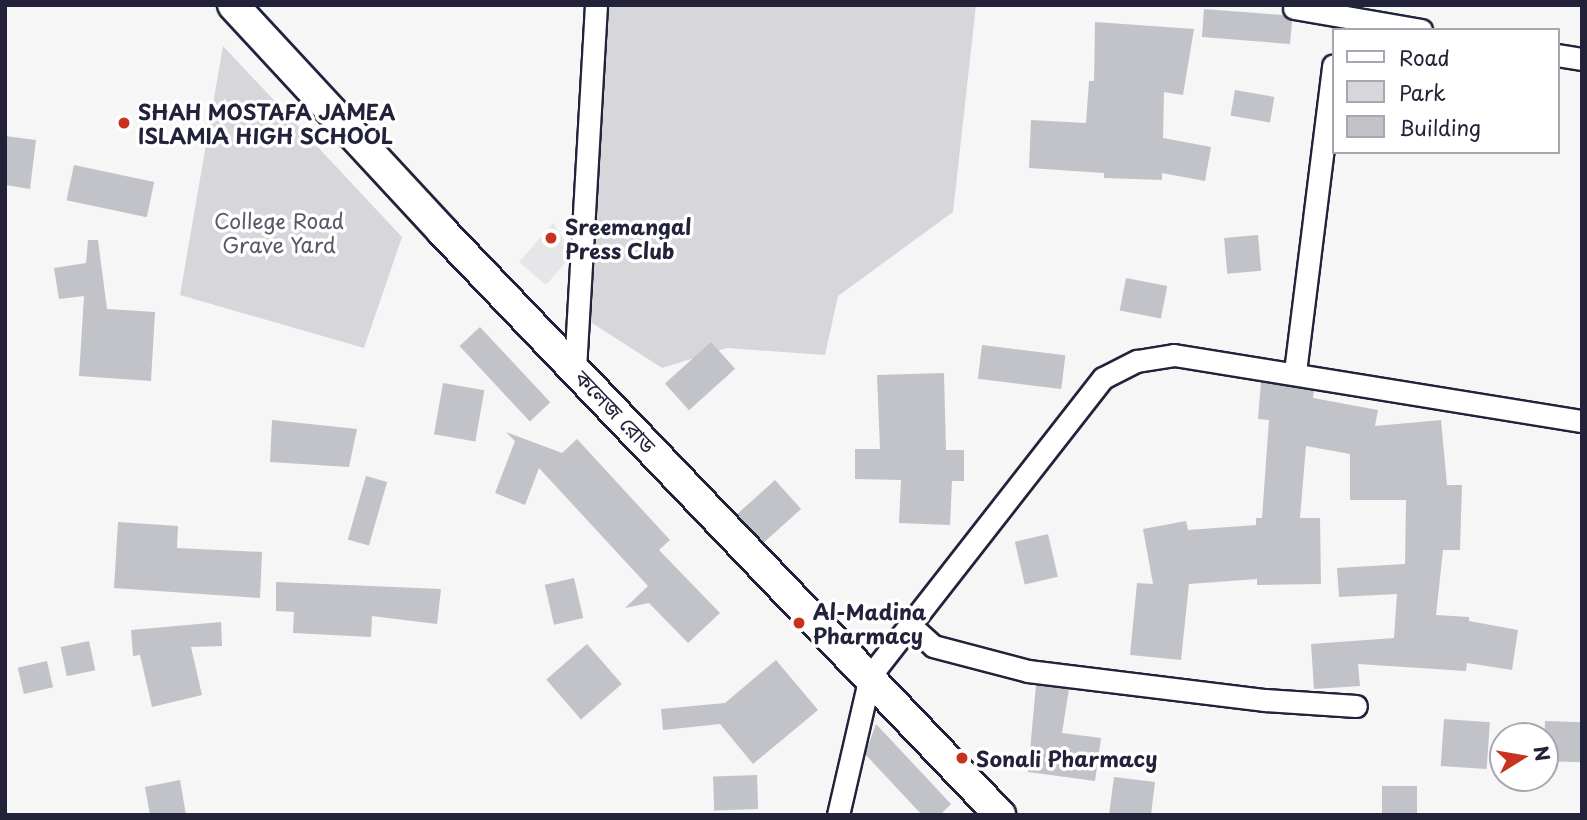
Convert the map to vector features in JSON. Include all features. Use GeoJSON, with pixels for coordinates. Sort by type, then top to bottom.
{"type":"FeatureCollection","features":[{"type":"Feature","properties":{"kind":"main road","name":"কলেজ রোড"},"geometry":{"type":"LineString","coordinates":[[233,5],[1000,815]]}},
{"type":"Feature","properties":{"kind":"street"},"geometry":{"type":"LineString","coordinates":[[575,369],[596,5]]}},
{"type":"Feature","properties":{"kind":"street"},"geometry":{"type":"LineString","coordinates":[[1294,8],[1339,22],[1400,28]]}},
{"type":"Feature","properties":{"kind":"street"},"geometry":{"type":"LineString","coordinates":[[1559,55],[1582,59]]}},
{"type":"Feature","properties":{"kind":"street"},"geometry":{"type":"LineString","coordinates":[[1295,372],[1332,73]]}},
{"type":"Feature","properties":{"kind":"street"},"geometry":{"type":"LineString","coordinates":[[838,815],[870,676],[1103,378],[1137,361],[1174,355],[1295,372],[1582,421]]}},
{"type":"Feature","properties":{"kind":"street"},"geometry":{"type":"LineString","coordinates":[[910,625],[933,646],[1028,671],[1265,700],[1356,706]]}},
{"type":"Feature","properties":{"kind":"shaded area","name":"Sreemangal Press Club"},"geometry":{"type":"Polygon","coordinates":[[[553,223],[573,254],[546,285],[519,262],[553,223]]]}},
{"type":"Feature","properties":{"kind":"green space"},"geometry":{"type":"Polygon","coordinates":[[[603,5],[976,5],[953,212],[838,296],[825,355],[727,348],[662,368],[578,314],[603,5]]]}},
{"type":"Feature","properties":{"kind":"green space","name":"College Road Grave Yard"},"geometry":{"type":"Polygon","coordinates":[[[223,46],[402,237],[364,348],[180,295],[223,46]]]}},
{"type":"Feature","properties":{"kind":"building"},"geometry":{"type":"Polygon","coordinates":[[[1204,9],[1283,15],[1292,21],[1290,44],[1202,37],[1204,9]]]}},
{"type":"Feature","properties":{"kind":"building"},"geometry":{"type":"Polygon","coordinates":[[[1095,22],[1194,29],[1183,95],[1164,92],[1163,138],[1211,147],[1205,181],[1162,173],[1162,180],[1104,178],[1104,173],[1029,168],[1031,120],[1086,123],[1089,81],[1094,81],[1095,22]]]}},
{"type":"Feature","properties":{"kind":"building"},"geometry":{"type":"Polygon","coordinates":[[[1235,90],[1274,97],[1270,123],[1230,116],[1235,90]]]}},
{"type":"Feature","properties":{"kind":"building"},"geometry":{"type":"Polygon","coordinates":[[[5,136],[36,140],[30,189],[5,185],[5,136]]]}},
{"type":"Feature","properties":{"kind":"building"},"geometry":{"type":"Polygon","coordinates":[[[74,165],[154,182],[147,217],[67,200],[74,165]]]}},
{"type":"Feature","properties":{"kind":"building"},"geometry":{"type":"Polygon","coordinates":[[[1258,235],[1261,271],[1227,274],[1224,238],[1258,235]]]}},
{"type":"Feature","properties":{"kind":"building"},"geometry":{"type":"Polygon","coordinates":[[[88,240],[98,240],[107,309],[155,312],[151,381],[79,376],[84,296],[59,299],[54,268],[86,263],[88,240]]]}},
{"type":"Feature","properties":{"kind":"building"},"geometry":{"type":"Polygon","coordinates":[[[1126,278],[1167,286],[1161,318],[1120,310],[1126,278]]]}},
{"type":"Feature","properties":{"kind":"building"},"geometry":{"type":"Polygon","coordinates":[[[480,327],[550,402],[530,421],[460,346],[480,327]]]}},
{"type":"Feature","properties":{"kind":"building"},"geometry":{"type":"Polygon","coordinates":[[[711,342],[735,369],[689,410],[665,383],[711,342]]]}},
{"type":"Feature","properties":{"kind":"building"},"geometry":{"type":"Polygon","coordinates":[[[982,345],[1065,355],[1061,389],[978,379],[982,345]]]}},
{"type":"Feature","properties":{"kind":"building"},"geometry":{"type":"Polygon","coordinates":[[[944,373],[946,450],[964,450],[964,481],[952,481],[950,525],[899,523],[901,480],[855,479],[855,449],[880,449],[877,375],[944,373]]]}},
{"type":"Feature","properties":{"kind":"building"},"geometry":{"type":"Polygon","coordinates":[[[1261,382],[1314,391],[1313,398],[1378,410],[1375,426],[1441,420],[1447,485],[1462,485],[1460,550],[1443,550],[1436,615],[1469,617],[1469,621],[1518,630],[1512,670],[1467,663],[1466,671],[1358,664],[1360,686],[1314,689],[1311,644],[1394,638],[1397,594],[1339,597],[1337,568],[1405,564],[1406,500],[1350,500],[1350,454],[1306,446],[1300,518],[1320,518],[1321,584],[1257,585],[1257,579],[1189,584],[1181,660],[1130,655],[1137,583],[1153,584],[1143,529],[1186,521],[1188,530],[1256,525],[1256,518],[1262,518],[1269,420],[1258,419],[1261,382]]]}},
{"type":"Feature","properties":{"kind":"building"},"geometry":{"type":"Polygon","coordinates":[[[443,383],[484,390],[475,442],[434,434],[443,383]]]}},
{"type":"Feature","properties":{"kind":"building"},"geometry":{"type":"Polygon","coordinates":[[[272,420],[357,429],[349,467],[270,462],[272,420]]]}},
{"type":"Feature","properties":{"kind":"building"},"geometry":{"type":"Polygon","coordinates":[[[506,432],[562,453],[577,439],[670,540],[659,550],[720,613],[688,643],[649,603],[625,608],[648,586],[539,468],[525,505],[495,493],[515,441],[506,432]]]}},
{"type":"Feature","properties":{"kind":"building"},"geometry":{"type":"Polygon","coordinates":[[[366,476],[387,482],[369,546],[348,539],[366,476]]]}},
{"type":"Feature","properties":{"kind":"building"},"geometry":{"type":"Polygon","coordinates":[[[775,480],[801,509],[763,543],[737,514],[775,480]]]}},
{"type":"Feature","properties":{"kind":"building"},"geometry":{"type":"Polygon","coordinates":[[[118,522],[178,526],[177,548],[262,552],[260,598],[114,588],[118,522]]]}},
{"type":"Feature","properties":{"kind":"building"},"geometry":{"type":"Polygon","coordinates":[[[1048,534],[1058,577],[1025,585],[1015,542],[1048,534]]]}},
{"type":"Feature","properties":{"kind":"building"},"geometry":{"type":"Polygon","coordinates":[[[574,578],[583,618],[554,625],[545,585],[574,578]]]}},
{"type":"Feature","properties":{"kind":"building"},"geometry":{"type":"Polygon","coordinates":[[[276,582],[441,589],[437,624],[372,616],[371,637],[293,633],[294,612],[276,611],[276,582]]]}},
{"type":"Feature","properties":{"kind":"building"},"geometry":{"type":"Polygon","coordinates":[[[221,622],[222,646],[191,647],[202,695],[152,707],[140,655],[133,656],[131,630],[221,622]]]}},
{"type":"Feature","properties":{"kind":"building"},"geometry":{"type":"Polygon","coordinates":[[[89,641],[95,670],[67,676],[61,647],[89,641]]]}},
{"type":"Feature","properties":{"kind":"building"},"geometry":{"type":"Polygon","coordinates":[[[587,644],[622,684],[581,719],[546,679],[587,644]]]}},
{"type":"Feature","properties":{"kind":"building"},"geometry":{"type":"Polygon","coordinates":[[[776,660],[818,710],[753,764],[720,724],[663,730],[661,709],[725,703],[776,660]]]}},
{"type":"Feature","properties":{"kind":"building"},"geometry":{"type":"Polygon","coordinates":[[[47,661],[53,687],[24,694],[18,668],[47,661]]]}},
{"type":"Feature","properties":{"kind":"building"},"geometry":{"type":"Polygon","coordinates":[[[1036,685],[1069,689],[1062,733],[1101,738],[1095,781],[1028,772],[1036,685]]]}},
{"type":"Feature","properties":{"kind":"building"},"geometry":{"type":"Polygon","coordinates":[[[1444,719],[1489,722],[1487,769],[1441,766],[1444,719]]]}},
{"type":"Feature","properties":{"kind":"building"},"geometry":{"type":"Polygon","coordinates":[[[1545,721],[1582,722],[1581,762],[1559,762],[1559,722],[1545,721]]]}},
{"type":"Feature","properties":{"kind":"building"},"geometry":{"type":"Polygon","coordinates":[[[876,724],[951,804],[940,815],[922,815],[865,754],[876,724]]]}},
{"type":"Feature","properties":{"kind":"building"},"geometry":{"type":"Polygon","coordinates":[[[757,775],[758,809],[714,811],[713,777],[757,775]]]}},
{"type":"Feature","properties":{"kind":"building"},"geometry":{"type":"Polygon","coordinates":[[[1114,777],[1155,782],[1151,815],[1109,815],[1114,777]]]}},
{"type":"Feature","properties":{"kind":"building"},"geometry":{"type":"Polygon","coordinates":[[[180,780],[186,815],[150,815],[145,787],[180,780]]]}},
{"type":"Feature","properties":{"kind":"building"},"geometry":{"type":"Polygon","coordinates":[[[1382,786],[1417,786],[1417,815],[1382,815],[1382,786]]]}},
{"type":"Feature","properties":{"kind":"place","name":"SHAH MOSTAFA JAMEA ISLAMIA HIGH SCHOOL"},"geometry":{"type":"Point","coordinates":[124,123]}},
{"type":"Feature","properties":{"kind":"place","name":"Sreemangal Press Club"},"geometry":{"type":"Point","coordinates":[551,238]}},
{"type":"Feature","properties":{"kind":"place","name":"Al-Madina Pharmacy"},"geometry":{"type":"Point","coordinates":[799,623]}},
{"type":"Feature","properties":{"kind":"place","name":"Sonali Pharmacy"},"geometry":{"type":"Point","coordinates":[962,758]}}]}
